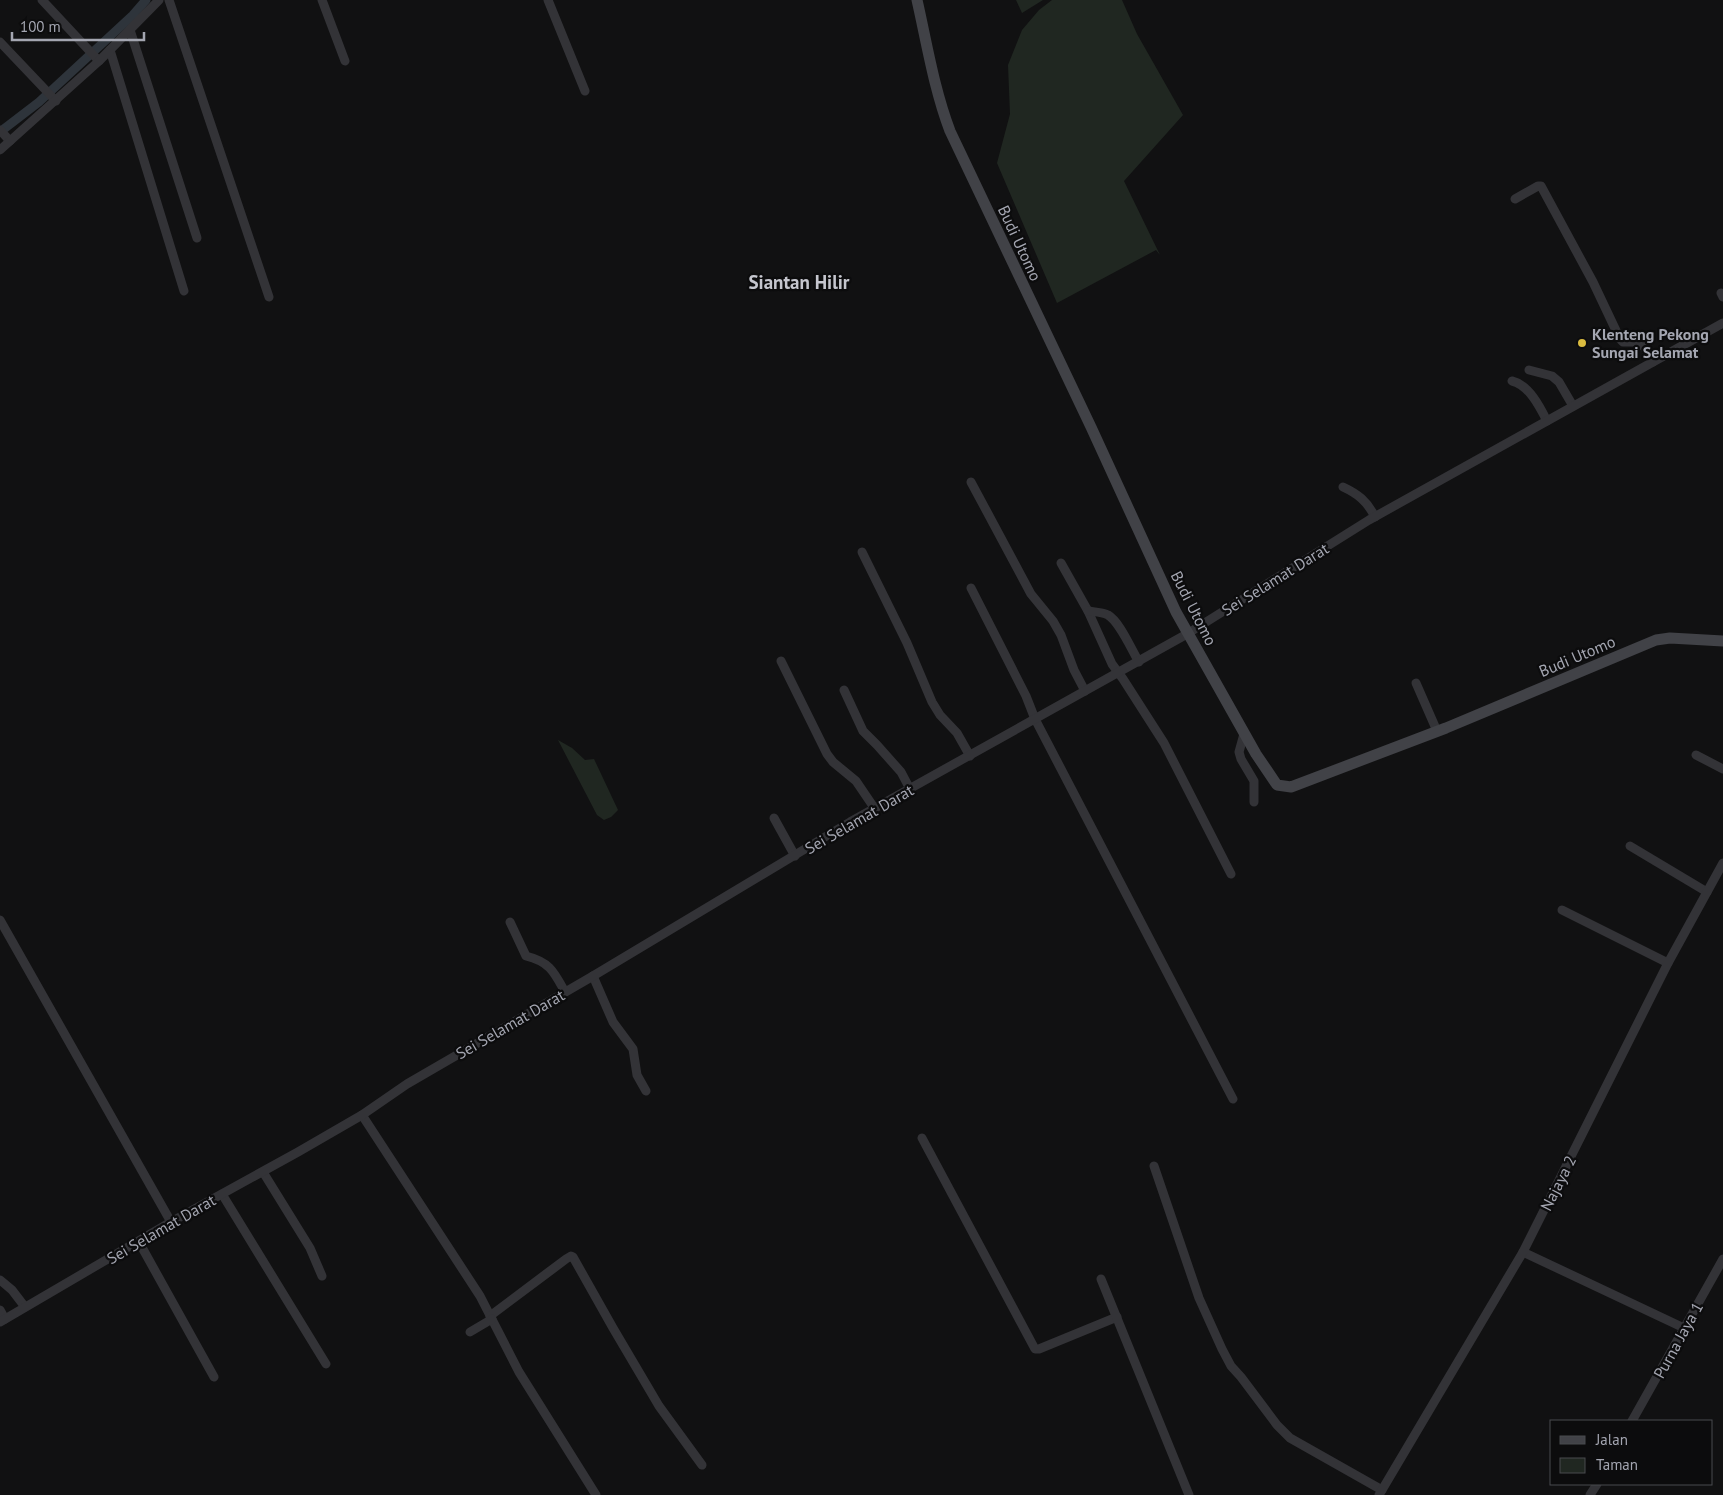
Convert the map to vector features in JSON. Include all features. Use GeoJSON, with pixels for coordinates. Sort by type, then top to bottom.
{"type":"FeatureCollection","features":[{"type":"Feature","properties":{"kind":"street"},"geometry":{"type":"LineString","coordinates":[[42,0],[97,59]]}},
{"type":"Feature","properties":{"kind":"street"},"geometry":{"type":"LineString","coordinates":[[0,150],[5,135],[51,95],[110,50],[160,0]]}},
{"type":"Feature","properties":{"kind":"street"},"geometry":{"type":"LineString","coordinates":[[169,0],[270,296]]}},
{"type":"Feature","properties":{"kind":"street"},"geometry":{"type":"LineString","coordinates":[[322,0],[345,61]]}},
{"type":"Feature","properties":{"kind":"street"},"geometry":{"type":"LineString","coordinates":[[548,0],[585,91]]}},
{"type":"Feature","properties":{"kind":"street","name":"Budi Utomo"},"geometry":{"type":"LineString","coordinates":[[917,0],[942,111],[950,131],[1091,427],[1176,612],[1244,734],[1277,785],[1291,787],[1437,732],[1656,640],[1670,638],[1723,641]]}},
{"type":"Feature","properties":{"kind":"street"},"geometry":{"type":"LineString","coordinates":[[130,30],[197,238]]}},
{"type":"Feature","properties":{"kind":"street"},"geometry":{"type":"LineString","coordinates":[[0,42],[51,95]]}},
{"type":"Feature","properties":{"kind":"street"},"geometry":{"type":"LineString","coordinates":[[110,50],[184,291]]}},
{"type":"Feature","properties":{"kind":"street"},"geometry":{"type":"LineString","coordinates":[[1515,199],[1540,186],[1593,282],[1620,339],[1623,342],[1640,342],[1652,360]]}},
{"type":"Feature","properties":{"kind":"street","name":"Sei Selamat Darat"},"geometry":{"type":"LineString","coordinates":[[3,1321],[22,1303],[139,1242],[171,1222],[362,1115],[407,1084],[563,989],[593,976],[793,852],[872,806],[1034,715],[1085,691],[1139,662],[1185,630],[1374,514],[1547,421],[1652,360],[1723,323]]}},
{"type":"Feature","properties":{"kind":"street"},"geometry":{"type":"LineString","coordinates":[[1529,370],[1552,376],[1559,382],[1573,406]]}},
{"type":"Feature","properties":{"kind":"street"},"geometry":{"type":"LineString","coordinates":[[1512,381],[1519,382],[1539,405],[1547,421]]}},
{"type":"Feature","properties":{"kind":"street"},"geometry":{"type":"LineString","coordinates":[[971,482],[1031,594],[1053,621],[1085,691]]}},
{"type":"Feature","properties":{"kind":"street"},"geometry":{"type":"LineString","coordinates":[[1343,487],[1366,501],[1374,514]]}},
{"type":"Feature","properties":{"kind":"street"},"geometry":{"type":"LineString","coordinates":[[862,552],[907,643],[932,702],[940,716],[957,734],[967,752]]}},
{"type":"Feature","properties":{"kind":"street"},"geometry":{"type":"LineString","coordinates":[[1061,563],[1088,611],[1105,652],[1164,743],[1230,874]]}},
{"type":"Feature","properties":{"kind":"street"},"geometry":{"type":"LineString","coordinates":[[972,588],[1034,715],[1233,1099]]}},
{"type":"Feature","properties":{"kind":"street"},"geometry":{"type":"LineString","coordinates":[[1088,611],[1110,616],[1139,662]]}},
{"type":"Feature","properties":{"kind":"street"},"geometry":{"type":"LineString","coordinates":[[781,661],[827,754],[833,762],[856,781],[872,806]]}},
{"type":"Feature","properties":{"kind":"street"},"geometry":{"type":"LineString","coordinates":[[1416,682],[1437,732]]}},
{"type":"Feature","properties":{"kind":"street"},"geometry":{"type":"LineString","coordinates":[[844,690],[863,731],[900,772],[908,786]]}},
{"type":"Feature","properties":{"kind":"street"},"geometry":{"type":"LineString","coordinates":[[1244,734],[1239,752],[1254,781],[1254,802]]}},
{"type":"Feature","properties":{"kind":"street"},"geometry":{"type":"LineString","coordinates":[[1696,755],[1723,769]]}},
{"type":"Feature","properties":{"kind":"street"},"geometry":{"type":"LineString","coordinates":[[774,818],[793,852]]}},
{"type":"Feature","properties":{"kind":"street"},"geometry":{"type":"LineString","coordinates":[[1630,846],[1708,892]]}},
{"type":"Feature","properties":{"kind":"street","name":"Najaya 2"},"geometry":{"type":"LineString","coordinates":[[1380,1492],[1523,1252],[1668,963],[1723,864]]}},
{"type":"Feature","properties":{"kind":"street"},"geometry":{"type":"LineString","coordinates":[[1562,910],[1668,963]]}},
{"type":"Feature","properties":{"kind":"street"},"geometry":{"type":"LineString","coordinates":[[0,920],[171,1222]]}},
{"type":"Feature","properties":{"kind":"street"},"geometry":{"type":"LineString","coordinates":[[510,922],[526,956],[539,959],[557,976],[563,989]]}},
{"type":"Feature","properties":{"kind":"street"},"geometry":{"type":"LineString","coordinates":[[593,976],[613,1022],[633,1049],[637,1075],[646,1092]]}},
{"type":"Feature","properties":{"kind":"street"},"geometry":{"type":"LineString","coordinates":[[362,1115],[475,1288],[520,1372],[596,1495]]}},
{"type":"Feature","properties":{"kind":"street"},"geometry":{"type":"LineString","coordinates":[[922,1138],[1034,1349],[1039,1349],[1117,1317]]}},
{"type":"Feature","properties":{"kind":"street"},"geometry":{"type":"LineString","coordinates":[[1154,1166],[1199,1298],[1231,1366],[1277,1425],[1290,1438],[1380,1492]]}},
{"type":"Feature","properties":{"kind":"street"},"geometry":{"type":"LineString","coordinates":[[263,1172],[310,1248],[322,1276]]}},
{"type":"Feature","properties":{"kind":"street"},"geometry":{"type":"LineString","coordinates":[[222,1194],[326,1364]]}},
{"type":"Feature","properties":{"kind":"street"},"geometry":{"type":"LineString","coordinates":[[139,1242],[214,1377]]}},
{"type":"Feature","properties":{"kind":"street"},"geometry":{"type":"LineString","coordinates":[[1523,1252],[1684,1328]]}},
{"type":"Feature","properties":{"kind":"street"},"geometry":{"type":"LineString","coordinates":[[470,1332],[491,1318],[566,1259],[574,1257],[621,1342],[660,1406],[702,1465]]}},
{"type":"Feature","properties":{"kind":"street","name":"Purna Jaya 1"},"geometry":{"type":"LineString","coordinates":[[1633,1420],[1723,1259]]}},
{"type":"Feature","properties":{"kind":"street"},"geometry":{"type":"LineString","coordinates":[[1101,1279],[1188,1495]]}},
{"type":"Feature","properties":{"kind":"street"},"geometry":{"type":"LineString","coordinates":[[0,1280],[12,1290],[22,1303]]}},
{"type":"Feature","properties":{"kind":"street"},"geometry":{"type":"LineString","coordinates":[[0,1310],[3,1321]]}},
{"type":"Feature","properties":{"kind":"green space"},"geometry":{"type":"Polygon","coordinates":[[[1016,0],[1043,0],[1022,13],[1016,0]]]}},
{"type":"Feature","properties":{"kind":"green space"},"geometry":{"type":"Polygon","coordinates":[[[1052,0],[1122,0],[1137,34],[1183,115],[1124,181],[1160,255],[1156,250],[1057,303],[997,163],[1010,114],[1008,65],[1022,30],[1039,10],[1052,0]]]}},
{"type":"Feature","properties":{"kind":"green space"},"geometry":{"type":"Polygon","coordinates":[[[558,740],[572,748],[585,760],[594,759],[618,810],[611,817],[604,820],[597,815],[558,740]]]}},
{"type":"Feature","properties":{"kind":"waterway"},"geometry":{"type":"LineString","coordinates":[[0,132],[39,102],[133,15],[146,0]]}},
{"type":"Feature","properties":{"kind":"place","name":"Klenteng Pekong Sungai Selamat"},"geometry":{"type":"Point","coordinates":[1582,343]}},
{"type":"Feature","properties":{"kind":"district","name":"Siantan Hilir"},"geometry":{"type":"Point","coordinates":[799,282]}}]}
